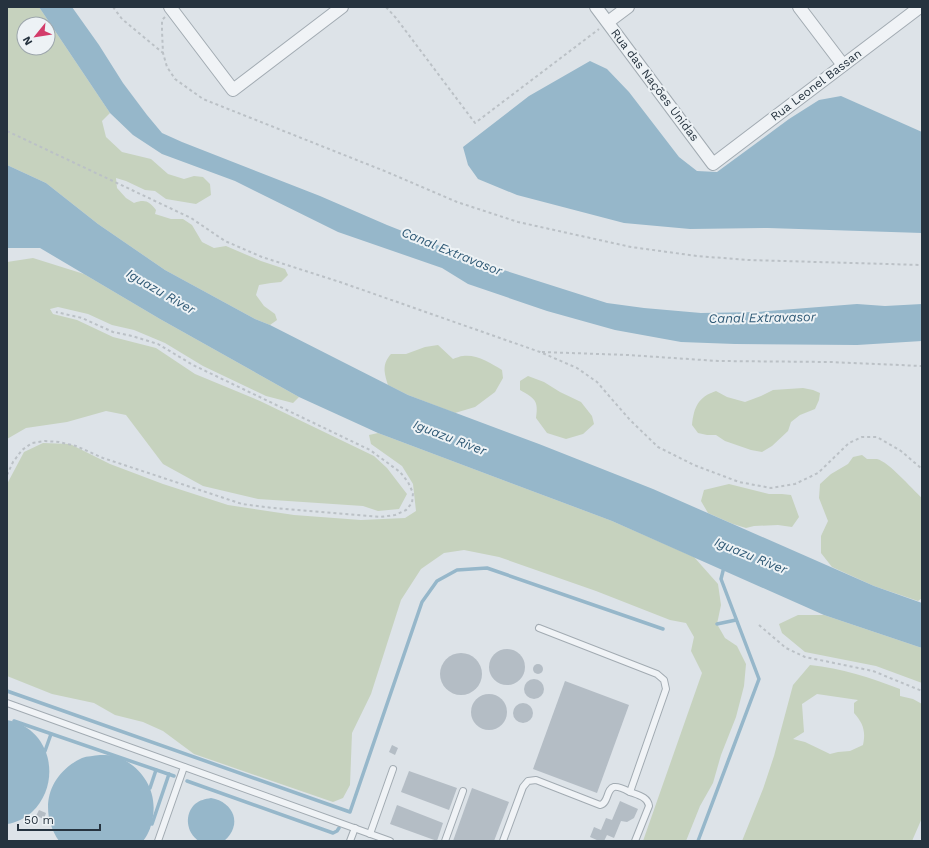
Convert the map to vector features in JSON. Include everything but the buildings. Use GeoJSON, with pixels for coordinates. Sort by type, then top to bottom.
{"type":"FeatureCollection","features":[{"type":"Feature","properties":{"kind":"street"},"geometry":{"type":"LineString","coordinates":[[171,7],[233,90],[342,7]]}},
{"type":"Feature","properties":{"kind":"street","name":"Rua das Nações Unidas"},"geometry":{"type":"LineString","coordinates":[[596,7],[713,164]]}},
{"type":"Feature","properties":{"kind":"street"},"geometry":{"type":"LineString","coordinates":[[608,22],[628,7]]}},
{"type":"Feature","properties":{"kind":"street"},"geometry":{"type":"LineString","coordinates":[[799,7],[843,66]]}},
{"type":"Feature","properties":{"kind":"street","name":"Rua Leonel Bassan"},"geometry":{"type":"LineString","coordinates":[[713,164],[920,7]]}},
{"type":"Feature","properties":{"kind":"lane"},"geometry":{"type":"LineString","coordinates":[[539,628],[658,674],[664,680],[666,689],[630,792]]}},
{"type":"Feature","properties":{"kind":"lane"},"geometry":{"type":"LineString","coordinates":[[7,703],[390,841]]}},
{"type":"Feature","properties":{"kind":"lane"},"geometry":{"type":"LineString","coordinates":[[158,841],[184,767]]}},
{"type":"Feature","properties":{"kind":"lane"},"geometry":{"type":"LineString","coordinates":[[370,834],[394,769]]}},
{"type":"Feature","properties":{"kind":"lane"},"geometry":{"type":"LineString","coordinates":[[503,841],[524,787],[528,781],[536,780],[600,805],[603,805],[612,787],[616,787],[646,798],[649,806],[635,841]]}},
{"type":"Feature","properties":{"kind":"lane"},"geometry":{"type":"LineString","coordinates":[[445,841],[463,791]]}},
{"type":"Feature","properties":{"kind":"lane"},"geometry":{"type":"LineString","coordinates":[[350,841],[354,828]]}},
{"type":"Feature","properties":{"kind":"path"},"geometry":{"type":"LineString","coordinates":[[113,7],[122,20],[163,53]]}},
{"type":"Feature","properties":{"kind":"path"},"geometry":{"type":"LineString","coordinates":[[171,7],[162,20],[163,53],[167,68],[179,82],[203,99],[380,169],[457,202],[518,222],[630,248],[748,260],[922,265]]}},
{"type":"Feature","properties":{"kind":"path"},"geometry":{"type":"LineString","coordinates":[[386,7],[396,18],[475,123],[608,22]]}},
{"type":"Feature","properties":{"kind":"path"},"geometry":{"type":"LineString","coordinates":[[7,131],[191,218],[226,241],[262,257],[340,282],[540,352],[577,368],[597,382],[630,420],[658,447],[694,465],[739,482],[771,488],[795,484],[818,473],[849,443],[862,437],[877,437],[901,452],[922,469]]}},
{"type":"Feature","properties":{"kind":"path"},"geometry":{"type":"LineString","coordinates":[[7,475],[13,462],[22,450],[32,443],[45,441],[59,442],[76,446],[103,458],[242,504],[273,508],[380,516],[395,515],[406,510],[412,503],[412,493],[408,482],[400,472],[370,450],[193,365],[158,344],[113,332],[82,318],[56,312]]}},
{"type":"Feature","properties":{"kind":"path"},"geometry":{"type":"LineString","coordinates":[[540,352],[628,355],[718,361],[830,362],[922,366]]}},
{"type":"Feature","properties":{"kind":"path"},"geometry":{"type":"LineString","coordinates":[[759,625],[786,648],[805,657],[873,671],[922,691]]}},
{"type":"Feature","properties":{"kind":"green space"},"geometry":{"type":"Polygon","coordinates":[[[7,7],[39,7],[45,16],[16,16],[16,56],[56,56],[56,32],[110,113],[102,121],[106,137],[122,152],[151,159],[168,174],[184,179],[194,176],[203,177],[210,184],[211,195],[196,204],[166,199],[155,191],[145,190],[116,178],[117,188],[126,198],[134,203],[144,201],[149,203],[156,210],[155,214],[171,219],[183,219],[192,225],[202,242],[214,248],[226,246],[261,261],[285,269],[288,275],[281,282],[259,285],[256,295],[264,306],[275,314],[277,320],[270,325],[255,319],[165,270],[98,224],[46,183],[7,165],[7,7]]]}},
{"type":"Feature","properties":{"kind":"green space"},"geometry":{"type":"Polygon","coordinates":[[[33,258],[84,274],[160,319],[299,397],[293,403],[266,396],[203,366],[165,343],[134,330],[112,325],[88,314],[58,307],[50,309],[53,314],[77,320],[113,337],[156,348],[195,374],[260,401],[374,456],[387,468],[407,494],[399,509],[378,511],[363,506],[258,499],[203,486],[163,464],[126,415],[106,411],[67,422],[26,428],[7,439],[7,262],[33,258]]]}},
{"type":"Feature","properties":{"kind":"green space"},"geometry":{"type":"Polygon","coordinates":[[[438,345],[453,359],[462,356],[473,356],[502,370],[503,378],[495,392],[475,407],[455,413],[408,395],[388,385],[385,365],[391,354],[406,354],[425,347],[438,345]]]}},
{"type":"Feature","properties":{"kind":"green space"},"geometry":{"type":"Polygon","coordinates":[[[528,376],[544,382],[581,402],[592,416],[594,424],[583,434],[566,439],[547,433],[536,418],[536,403],[529,395],[520,390],[520,381],[528,376]]]}},
{"type":"Feature","properties":{"kind":"green space"},"geometry":{"type":"Polygon","coordinates":[[[803,388],[820,393],[815,409],[800,415],[791,422],[788,431],[772,446],[762,452],[751,450],[725,441],[716,435],[698,433],[692,425],[694,413],[698,404],[705,396],[716,391],[727,397],[745,402],[773,390],[803,388]]]}},
{"type":"Feature","properties":{"kind":"green space"},"geometry":{"type":"Polygon","coordinates":[[[378,433],[612,521],[694,557],[718,584],[721,605],[717,624],[725,638],[737,646],[746,664],[744,686],[736,717],[721,755],[713,783],[700,806],[686,841],[643,841],[702,673],[691,651],[694,637],[686,623],[670,620],[596,591],[499,557],[464,550],[444,553],[421,569],[401,600],[371,694],[352,733],[350,785],[343,798],[333,802],[194,754],[163,731],[143,722],[115,715],[94,703],[52,694],[7,676],[7,484],[24,452],[43,443],[70,444],[110,464],[163,484],[228,505],[294,515],[361,520],[405,518],[416,511],[413,484],[402,466],[371,444],[369,435],[378,433]]]}},
{"type":"Feature","properties":{"kind":"green space"},"geometry":{"type":"Polygon","coordinates":[[[862,455],[867,459],[877,459],[888,465],[922,498],[922,598],[918,601],[874,586],[832,567],[821,553],[821,536],[828,521],[819,498],[820,484],[831,474],[848,464],[853,457],[862,455]]]}},
{"type":"Feature","properties":{"kind":"green space"},"geometry":{"type":"Polygon","coordinates":[[[729,484],[769,494],[791,495],[799,517],[792,527],[778,525],[754,526],[746,528],[708,513],[701,501],[704,490],[729,484]]]}},
{"type":"Feature","properties":{"kind":"green space"},"geometry":{"type":"Polygon","coordinates":[[[798,615],[824,615],[922,648],[922,683],[876,666],[805,652],[782,633],[779,624],[798,615]]]}},
{"type":"Feature","properties":{"kind":"green space"},"geometry":{"type":"Polygon","coordinates":[[[810,665],[822,666],[856,674],[900,689],[900,696],[913,699],[922,704],[922,818],[912,841],[742,841],[763,789],[774,756],[793,685],[810,665]],[[817,694],[802,704],[804,732],[793,739],[805,742],[830,754],[850,751],[863,745],[863,728],[860,720],[854,713],[854,703],[858,700],[817,694]]]}},
{"type":"Feature","properties":{"kind":"water","name":"Canal Extravasor"},"geometry":{"type":"Polygon","coordinates":[[[39,7],[72,7],[99,45],[123,83],[162,133],[488,265],[607,303],[644,308],[701,313],[757,312],[857,304],[885,306],[922,304],[922,341],[857,345],[681,342],[615,330],[547,311],[468,284],[442,268],[338,232],[235,181],[162,154],[133,135],[110,113],[56,32],[56,16],[45,16],[39,7]]]}},
{"type":"Feature","properties":{"kind":"water"},"geometry":{"type":"Polygon","coordinates":[[[590,61],[607,69],[629,92],[679,157],[697,171],[717,172],[789,119],[819,100],[841,96],[922,132],[922,233],[768,228],[690,229],[624,223],[517,195],[478,179],[468,165],[463,147],[529,96],[590,61]]]}},
{"type":"Feature","properties":{"kind":"water","name":"Iguazu River"},"geometry":{"type":"Polygon","coordinates":[[[7,165],[46,183],[98,224],[165,270],[255,319],[270,325],[408,395],[653,489],[874,586],[922,603],[922,648],[824,615],[612,521],[378,433],[299,397],[160,319],[40,248],[7,248],[7,165]]]}},
{"type":"Feature","properties":{"kind":"water"},"geometry":{"type":"Polygon","coordinates":[[[7,720],[22,725],[34,734],[42,745],[48,758],[49,772],[47,786],[42,800],[32,812],[14,823],[7,824],[7,720]]]}},
{"type":"Feature","properties":{"kind":"water"},"geometry":{"type":"Polygon","coordinates":[[[100,755],[116,756],[127,761],[141,773],[146,780],[153,797],[154,806],[151,826],[143,841],[59,841],[53,829],[49,817],[48,805],[54,783],[61,773],[70,765],[84,757],[100,755]]]}},
{"type":"Feature","properties":{"kind":"water"},"geometry":{"type":"Polygon","coordinates":[[[211,798],[219,800],[225,804],[233,815],[233,828],[230,835],[224,841],[199,841],[191,833],[189,828],[188,818],[191,808],[195,804],[205,799],[211,798]]]}},
{"type":"Feature","properties":{"kind":"waterway"},"geometry":{"type":"LineString","coordinates":[[698,841],[759,679],[721,579],[724,567]]}},
{"type":"Feature","properties":{"kind":"waterway"},"geometry":{"type":"LineString","coordinates":[[7,691],[350,812],[422,602],[437,581],[457,570],[487,568],[663,629]]}},
{"type":"Feature","properties":{"kind":"waterway"},"geometry":{"type":"LineString","coordinates":[[717,624],[736,620]]}},
{"type":"Feature","properties":{"kind":"waterway"},"geometry":{"type":"LineString","coordinates":[[14,721],[174,776]]}},
{"type":"Feature","properties":{"kind":"waterway"},"geometry":{"type":"LineString","coordinates":[[45,751],[51,734]]}},
{"type":"Feature","properties":{"kind":"waterway"},"geometry":{"type":"LineString","coordinates":[[150,788],[156,770]]}},
{"type":"Feature","properties":{"kind":"waterway"},"geometry":{"type":"LineString","coordinates":[[152,824],[169,774]]}},
{"type":"Feature","properties":{"kind":"waterway"},"geometry":{"type":"LineString","coordinates":[[187,781],[333,833],[339,828]]}}]}
